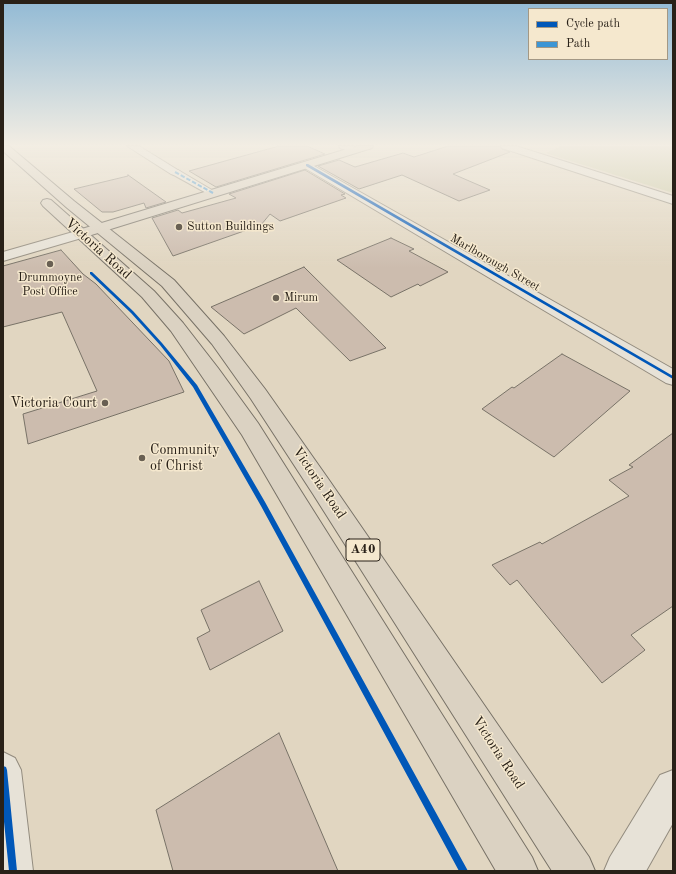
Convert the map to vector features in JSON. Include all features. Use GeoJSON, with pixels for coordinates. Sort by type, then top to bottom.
{"type":"FeatureCollection","features":[{"type":"Feature","properties":{"kind":"main road","name":"Victoria Road"},"geometry":{"type":"LineString","coordinates":[[45,187],[90,231],[177,327],[250,428],[518,871]]}},
{"type":"Feature","properties":{"kind":"main road"},"geometry":{"type":"LineString","coordinates":[[90,231],[233,187]]}},
{"type":"Feature","properties":{"kind":"main road","name":"Victoria Road"},"geometry":{"type":"LineString","coordinates":[[40,197],[168,283],[227,352],[258,394],[321,487],[575,871]]}},
{"type":"Feature","properties":{"kind":"street"},"geometry":{"type":"LineString","coordinates":[[202,187],[213,193]]}},
{"type":"Feature","properties":{"kind":"street","name":"Marlborough Street"},"geometry":{"type":"LineString","coordinates":[[346,187],[673,378]]}},
{"type":"Feature","properties":{"kind":"street"},"geometry":{"type":"LineString","coordinates":[[632,187],[673,200]]}},
{"type":"Feature","properties":{"kind":"street"},"geometry":{"type":"LineString","coordinates":[[3,257],[90,231]]}},
{"type":"Feature","properties":{"kind":"street"},"geometry":{"type":"LineString","coordinates":[[3,770],[13,871]]}},
{"type":"Feature","properties":{"kind":"street"},"geometry":{"type":"LineString","coordinates":[[624,871],[673,788]]}},
{"type":"Feature","properties":{"kind":"green space"},"geometry":{"type":"Polygon","coordinates":[[[653,187],[673,187],[673,193],[653,187]]]}},
{"type":"Feature","properties":{"kind":"building"},"geometry":{"type":"Polygon","coordinates":[[[83,187],[145,187],[166,202],[146,208],[144,203],[113,212],[102,212],[74,189],[83,187]]]}},
{"type":"Feature","properties":{"kind":"building"},"geometry":{"type":"Polygon","coordinates":[[[252,187],[333,187],[345,194],[341,195],[346,198],[280,221],[270,214],[261,225],[173,256],[152,218],[178,210],[182,213],[236,198],[229,194],[252,187]]]}},
{"type":"Feature","properties":{"kind":"building"},"geometry":{"type":"Polygon","coordinates":[[[355,187],[366,187],[359,189],[355,187]]]}},
{"type":"Feature","properties":{"kind":"building"},"geometry":{"type":"Polygon","coordinates":[[[428,187],[483,187],[490,190],[459,201],[428,187]]]}},
{"type":"Feature","properties":{"kind":"building"},"geometry":{"type":"Polygon","coordinates":[[[391,238],[414,249],[409,251],[448,272],[420,286],[418,284],[391,297],[337,260],[391,238]]]}},
{"type":"Feature","properties":{"kind":"building"},"geometry":{"type":"Polygon","coordinates":[[[61,250],[83,274],[96,284],[169,361],[184,392],[28,444],[23,414],[97,391],[62,312],[3,327],[3,266],[61,250]]]}},
{"type":"Feature","properties":{"kind":"building"},"geometry":{"type":"Polygon","coordinates":[[[304,267],[386,348],[350,361],[296,308],[244,334],[211,307],[304,267]]]}},
{"type":"Feature","properties":{"kind":"building"},"geometry":{"type":"Polygon","coordinates":[[[562,354],[630,391],[554,457],[482,409],[562,354]]]}},
{"type":"Feature","properties":{"kind":"building"},"geometry":{"type":"Polygon","coordinates":[[[673,433],[673,606],[631,635],[645,650],[602,683],[517,580],[510,585],[492,565],[540,542],[542,544],[629,496],[609,480],[633,467],[629,465],[673,433]]]}},
{"type":"Feature","properties":{"kind":"building"},"geometry":{"type":"Polygon","coordinates":[[[259,581],[283,631],[210,670],[197,638],[210,631],[201,610],[259,581]]]}},
{"type":"Feature","properties":{"kind":"building"},"geometry":{"type":"Polygon","coordinates":[[[279,733],[338,871],[173,871],[156,810],[279,733]]]}},
{"type":"Feature","properties":{"kind":"marked path"},"geometry":{"type":"LineString","coordinates":[[202,187],[213,193]]}},
{"type":"Feature","properties":{"kind":"cycle path"},"geometry":{"type":"LineString","coordinates":[[344,187],[673,378]]}},
{"type":"Feature","properties":{"kind":"cycle path"},"geometry":{"type":"LineString","coordinates":[[91,273],[132,312],[161,344],[195,386],[263,504],[464,871]]}},
{"type":"Feature","properties":{"kind":"cycle path"},"geometry":{"type":"LineString","coordinates":[[3,770],[13,871]]}},
{"type":"Feature","properties":{"kind":"place","name":"Sutton Buildings"},"geometry":{"type":"Point","coordinates":[179,227]}},
{"type":"Feature","properties":{"kind":"place","name":"Drummoyne Post Office"},"geometry":{"type":"Point","coordinates":[50,264]}},
{"type":"Feature","properties":{"kind":"place","name":"Mirum"},"geometry":{"type":"Point","coordinates":[276,298]}},
{"type":"Feature","properties":{"kind":"place","name":"Victoria Court"},"geometry":{"type":"Point","coordinates":[105,403]}},
{"type":"Feature","properties":{"kind":"place","name":"Community of Christ"},"geometry":{"type":"Point","coordinates":[142,458]}}]}
